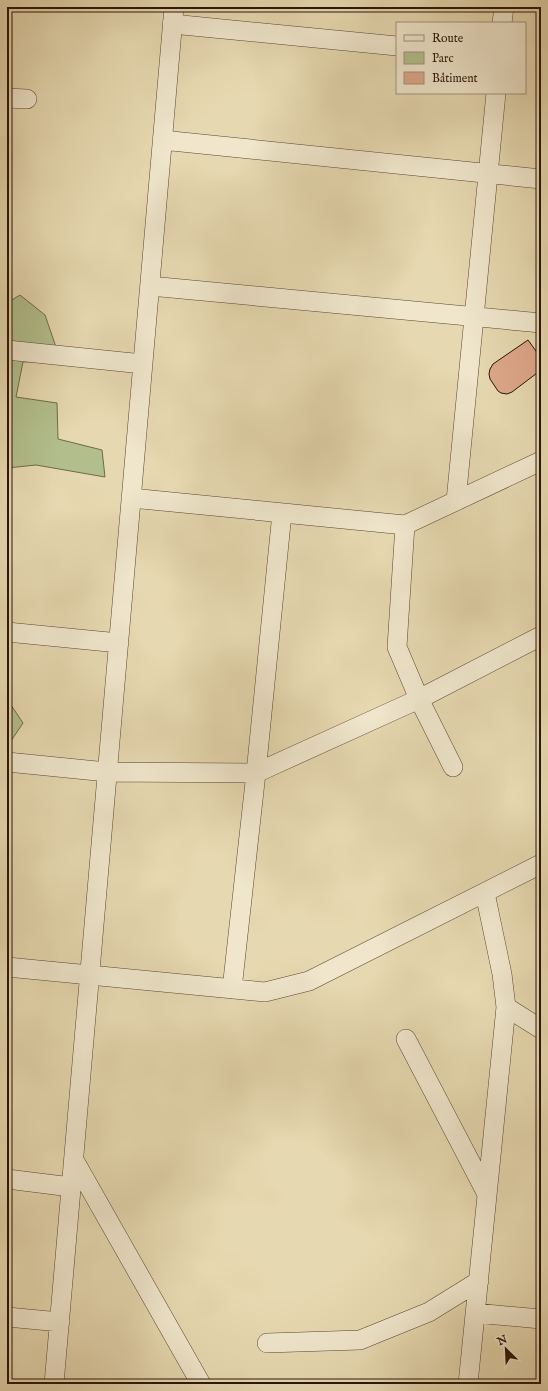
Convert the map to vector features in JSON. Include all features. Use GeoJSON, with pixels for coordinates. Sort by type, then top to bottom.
{"type":"FeatureCollection","features":[{"type":"Feature","properties":{"kind":"street"},"geometry":{"type":"LineString","coordinates":[[502,22],[504,7]]}},
{"type":"Feature","properties":{"kind":"street"},"geometry":{"type":"LineString","coordinates":[[54,1384],[173,15],[396,46]]}},
{"type":"Feature","properties":{"kind":"street"},"geometry":{"type":"LineString","coordinates":[[456,501],[496,94]]}},
{"type":"Feature","properties":{"kind":"street"},"geometry":{"type":"LineString","coordinates":[[7,98],[27,99]]}},
{"type":"Feature","properties":{"kind":"street"},"geometry":{"type":"LineString","coordinates":[[162,140],[541,179]]}},
{"type":"Feature","properties":{"kind":"street"},"geometry":{"type":"LineString","coordinates":[[150,286],[541,323]]}},
{"type":"Feature","properties":{"kind":"street"},"geometry":{"type":"LineString","coordinates":[[7,350],[143,364]]}},
{"type":"Feature","properties":{"kind":"street"},"geometry":{"type":"LineString","coordinates":[[131,498],[405,525],[541,461]]}},
{"type":"Feature","properties":{"kind":"street"},"geometry":{"type":"LineString","coordinates":[[232,989],[256,773],[282,513]]}},
{"type":"Feature","properties":{"kind":"street"},"geometry":{"type":"LineString","coordinates":[[405,525],[397,647],[419,699],[453,767]]}},
{"type":"Feature","properties":{"kind":"street"},"geometry":{"type":"LineString","coordinates":[[7,632],[119,644]]}},
{"type":"Feature","properties":{"kind":"street"},"geometry":{"type":"LineString","coordinates":[[7,762],[107,772],[256,773],[419,699],[541,636]]}},
{"type":"Feature","properties":{"kind":"street"},"geometry":{"type":"LineString","coordinates":[[7,967],[265,992],[309,981],[541,864]]}},
{"type":"Feature","properties":{"kind":"street"},"geometry":{"type":"LineString","coordinates":[[468,1384],[506,1007],[502,974],[485,893]]}},
{"type":"Feature","properties":{"kind":"street"},"geometry":{"type":"LineString","coordinates":[[506,1007],[541,1029]]}},
{"type":"Feature","properties":{"kind":"street"},"geometry":{"type":"LineString","coordinates":[[406,1039],[487,1194]]}},
{"type":"Feature","properties":{"kind":"street"},"geometry":{"type":"LineString","coordinates":[[74,1160],[202,1384]]}},
{"type":"Feature","properties":{"kind":"street"},"geometry":{"type":"LineString","coordinates":[[7,1179],[71,1187]]}},
{"type":"Feature","properties":{"kind":"street"},"geometry":{"type":"LineString","coordinates":[[267,1343],[360,1340],[429,1312],[479,1281]]}},
{"type":"Feature","properties":{"kind":"street"},"geometry":{"type":"LineString","coordinates":[[476,1313],[541,1319]]}},
{"type":"Feature","properties":{"kind":"street"},"geometry":{"type":"LineString","coordinates":[[7,1317],[60,1322]]}},
{"type":"Feature","properties":{"kind":"green space"},"geometry":{"type":"Polygon","coordinates":[[[20,295],[45,315],[56,347],[55,361],[23,362],[16,397],[57,403],[58,439],[102,450],[105,477],[36,465],[7,468],[7,303],[20,295]]]}},
{"type":"Feature","properties":{"kind":"green space"},"geometry":{"type":"Polygon","coordinates":[[[7,699],[23,723],[7,747],[7,699]]]}},
{"type":"Feature","properties":{"kind":"building"},"geometry":{"type":"Polygon","coordinates":[[[528,340],[541,358],[541,370],[512,392],[507,394],[501,393],[490,379],[490,369],[493,364],[528,340]]]}}]}
